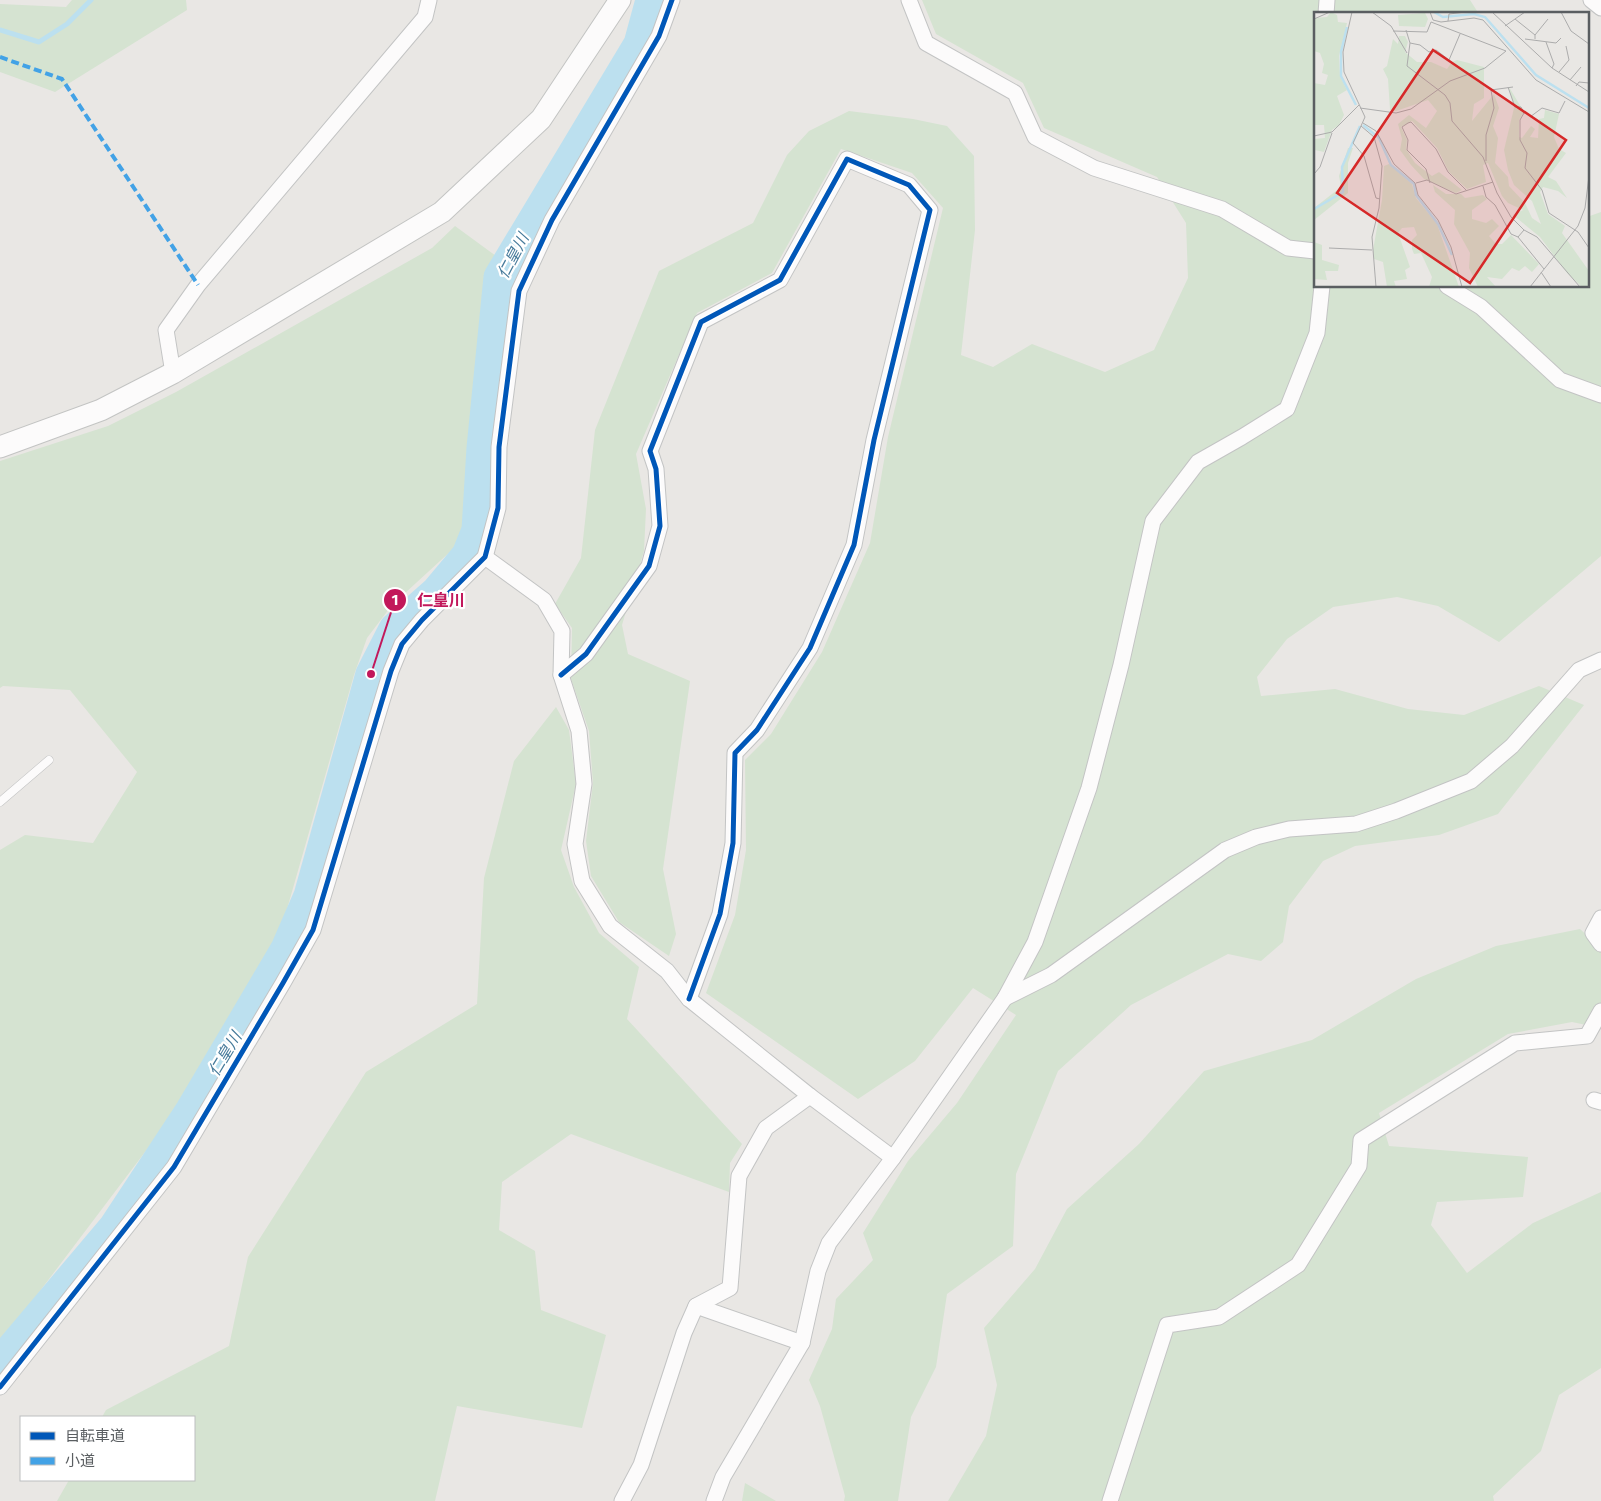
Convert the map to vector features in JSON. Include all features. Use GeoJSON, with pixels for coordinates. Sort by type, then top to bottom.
{"type":"FeatureCollection","features":[{"type":"Feature","properties":{"kind":"street"},"geometry":{"type":"LineString","coordinates":[[173,373],[166,330],[198,286],[425,17],[429,0]]}},
{"type":"Feature","properties":{"kind":"street"},"geometry":{"type":"LineString","coordinates":[[0,447],[101,410],[173,373],[442,212],[541,118],[620,0]]}},
{"type":"Feature","properties":{"kind":"street"},"geometry":{"type":"LineString","coordinates":[[0,1387],[174,1167],[313,930],[385,689],[402,644],[422,620],[485,557],[498,508],[499,447],[519,290],[552,220],[659,36],[672,0]]}},
{"type":"Feature","properties":{"kind":"street"},"geometry":{"type":"LineString","coordinates":[[909,0],[926,43],[1015,94],[1035,137],[1094,168],[1222,209],[1288,248],[1314,251]]}},
{"type":"Feature","properties":{"kind":"street"},"geometry":{"type":"LineString","coordinates":[[1591,0],[1601,8]]}},
{"type":"Feature","properties":{"kind":"street"},"geometry":{"type":"LineString","coordinates":[[561,675],[586,654],[649,566],[660,526],[656,469],[650,451],[701,322],[780,280],[847,159],[910,185],[930,210],[874,440],[854,545],[810,648],[757,730],[735,753],[733,842],[720,914],[689,999]]}},
{"type":"Feature","properties":{"kind":"street"},"geometry":{"type":"LineString","coordinates":[[714,1501],[722,1477],[802,1343],[818,1271],[829,1244],[894,1158],[1005,998],[1035,942],[1089,788],[1121,666],[1153,521],[1198,462],[1242,438],[1287,409],[1317,333],[1322,288]]}},
{"type":"Feature","properties":{"kind":"street"},"geometry":{"type":"LineString","coordinates":[[1450,288],[1480,307],[1560,380],[1601,395]]}},
{"type":"Feature","properties":{"kind":"street"},"geometry":{"type":"LineString","coordinates":[[485,557],[544,600],[562,631],[561,675],[579,732],[584,784],[575,844],[582,881],[610,926],[667,971],[689,999],[810,1096],[894,1158]]}},
{"type":"Feature","properties":{"kind":"street"},"geometry":{"type":"LineString","coordinates":[[1005,998],[1051,975],[1225,850],[1256,838],[1289,829],[1356,824],[1396,811],[1471,780],[1512,746],[1579,670],[1601,660]]}},
{"type":"Feature","properties":{"kind":"street"},"geometry":{"type":"LineString","coordinates":[[1601,918],[1593,933],[1601,944]]}},
{"type":"Feature","properties":{"kind":"street"},"geometry":{"type":"LineString","coordinates":[[1110,1501],[1166,1325],[1219,1318],[1298,1265],[1359,1166],[1361,1140],[1515,1043],[1587,1036],[1601,1011]]}},
{"type":"Feature","properties":{"kind":"street"},"geometry":{"type":"LineString","coordinates":[[622,1501],[641,1465],[684,1333],[696,1306],[730,1288],[739,1176],[766,1128],[810,1096]]}},
{"type":"Feature","properties":{"kind":"street"},"geometry":{"type":"LineString","coordinates":[[696,1306],[802,1343]]}},
{"type":"Feature","properties":{"kind":"lane"},"geometry":{"type":"LineString","coordinates":[[0,802],[49,760]]}},
{"type":"Feature","properties":{"kind":"green space"},"geometry":{"type":"Polygon","coordinates":[[[72,0],[186,0],[187,10],[55,92],[0,72],[0,4],[66,7],[72,0]]]}},
{"type":"Feature","properties":{"kind":"green space"},"geometry":{"type":"Polygon","coordinates":[[[922,0],[1470,0],[1478,12],[1314,12],[1314,288],[1588,288],[1588,217],[1601,212],[1601,556],[1499,642],[1438,606],[1397,597],[1333,607],[1287,639],[1257,677],[1261,696],[1335,689],[1408,709],[1464,715],[1539,686],[1584,705],[1498,814],[1439,835],[1355,846],[1323,861],[1289,906],[1283,942],[1261,961],[1228,954],[1131,1005],[1058,1071],[1016,1174],[1013,1246],[947,1294],[936,1367],[911,1417],[898,1501],[844,1501],[845,1496],[820,1406],[809,1380],[832,1329],[836,1299],[873,1260],[863,1233],[908,1161],[957,1103],[1016,1015],[973,988],[915,1061],[858,1099],[706,993],[735,915],[746,850],[745,760],[771,734],[822,652],[870,543],[888,437],[943,208],[912,173],[841,149],[772,273],[697,313],[636,454],[646,509],[644,551],[622,625],[628,654],[690,681],[663,869],[676,934],[669,956],[619,922],[591,876],[586,841],[593,783],[589,731],[571,679],[572,628],[555,604],[581,558],[595,430],[659,271],[753,223],[787,155],[809,131],[849,111],[913,119],[947,126],[974,156],[975,230],[961,355],[993,367],[1032,344],[1105,372],[1154,350],[1188,278],[1186,223],[1157,177],[1044,128],[1023,83],[936,34],[922,0]]]}},
{"type":"Feature","properties":{"kind":"green space"},"geometry":{"type":"Polygon","coordinates":[[[455,226],[496,256],[464,539],[392,605],[367,638],[354,675],[277,944],[176,1111],[15,1324],[0,1339],[0,850],[25,835],[93,843],[137,772],[70,690],[3,686],[0,688],[0,461],[108,426],[176,392],[432,248],[455,226]]]}},
{"type":"Feature","properties":{"kind":"green space"},"geometry":{"type":"Polygon","coordinates":[[[556,707],[569,730],[576,784],[561,850],[574,887],[599,933],[639,967],[627,1019],[742,1144],[730,1163],[729,1192],[571,1134],[502,1182],[499,1230],[535,1251],[541,1310],[606,1335],[582,1428],[457,1406],[435,1501],[57,1501],[68,1481],[195,1481],[195,1416],[103,1416],[106,1410],[229,1346],[248,1257],[366,1072],[477,1004],[484,878],[514,761],[556,707]]]}},
{"type":"Feature","properties":{"kind":"green space"},"geometry":{"type":"Polygon","coordinates":[[[1580,929],[1594,942],[1601,931],[1601,1028],[1572,1022],[1508,1034],[1379,1113],[1389,1146],[1528,1157],[1523,1197],[1437,1202],[1431,1225],[1467,1273],[1533,1223],[1601,1192],[1601,1368],[1559,1395],[1541,1451],[1493,1496],[1494,1501],[948,1501],[986,1436],[997,1385],[984,1328],[1035,1269],[1067,1209],[1139,1144],[1204,1071],[1312,1040],[1416,979],[1496,946],[1580,929]]]}},
{"type":"Feature","properties":{"kind":"green space"},"geometry":{"type":"Polygon","coordinates":[[[745,1483],[776,1501],[742,1501],[745,1483]]]}},
{"type":"Feature","properties":{"kind":"waterway"},"geometry":{"type":"LineString","coordinates":[[0,30],[39,42],[67,24],[91,0]]}},
{"type":"Feature","properties":{"kind":"waterway","name":"仁皇川"},"geometry":{"type":"LineString","coordinates":[[0,1362],[114,1227],[191,1110],[286,949],[309,896],[371,674],[394,629],[436,592],[467,555],[477,530],[482,448],[499,277],[639,44],[651,0]]}},
{"type":"Feature","properties":{"kind":"marked path"},"geometry":{"type":"LineString","coordinates":[[0,57],[62,79],[198,285]]}},
{"type":"Feature","properties":{"kind":"cycle path"},"geometry":{"type":"LineString","coordinates":[[0,1387],[174,1167],[313,930],[391,671],[402,644],[422,620],[485,557],[498,508],[499,447],[519,291],[552,220],[659,36],[672,0]]}},
{"type":"Feature","properties":{"kind":"cycle path"},"geometry":{"type":"LineString","coordinates":[[561,675],[586,654],[649,566],[660,526],[656,469],[650,451],[701,322],[780,280],[847,159],[909,185],[930,210],[874,440],[854,545],[810,648],[757,730],[735,753],[733,843],[720,914],[689,999]]}},
{"type":"Feature","properties":{"kind":"place","name":"仁皇川"},"geometry":{"type":"Point","coordinates":[371,674]}}]}
